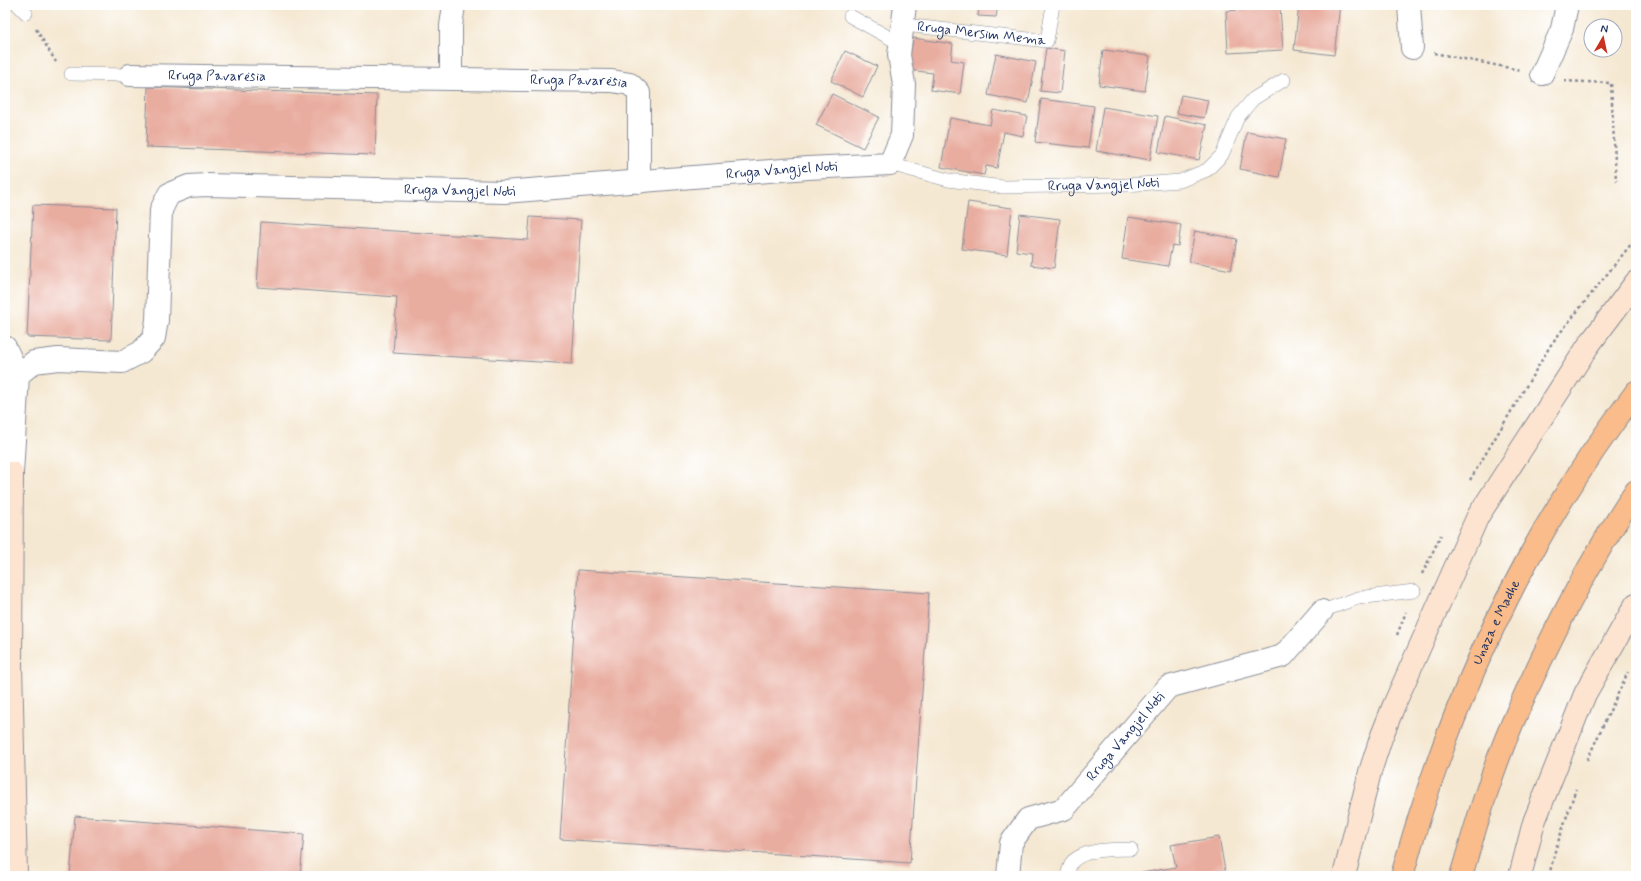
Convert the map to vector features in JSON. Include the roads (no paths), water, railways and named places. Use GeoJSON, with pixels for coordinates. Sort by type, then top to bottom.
{"type":"FeatureCollection","features":[{"type":"Feature","properties":{"kind":"highway","name":"Unaza e Madhe"},"geometry":{"type":"LineString","coordinates":[[1402,876],[1417,822],[1449,730],[1507,598],[1531,552],[1578,473],[1636,392]]}},
{"type":"Feature","properties":{"kind":"highway"},"geometry":{"type":"LineString","coordinates":[[1461,876],[1492,778],[1512,724],[1584,575],[1611,528],[1636,491]]}},
{"type":"Feature","properties":{"kind":"main road"},"geometry":{"type":"LineString","coordinates":[[1344,876],[1370,772],[1384,731],[1394,705],[1478,516],[1588,346],[1636,282]]}},
{"type":"Feature","properties":{"kind":"main road"},"geometry":{"type":"LineString","coordinates":[[8,473],[9,785],[16,876]]}},
{"type":"Feature","properties":{"kind":"main road"},"geometry":{"type":"LineString","coordinates":[[1520,876],[1534,822],[1585,694],[1636,604]]}},
{"type":"Feature","properties":{"kind":"street"},"geometry":{"type":"LineString","coordinates":[[451,78],[451,26],[454,5]]}},
{"type":"Feature","properties":{"kind":"street"},"geometry":{"type":"LineString","coordinates":[[1409,5],[1412,48]]}},
{"type":"Feature","properties":{"kind":"street"},"geometry":{"type":"LineString","coordinates":[[1542,74],[1562,29],[1567,5]]}},
{"type":"Feature","properties":{"kind":"street","name":"Rruga Mersim Mema"},"geometry":{"type":"LineString","coordinates":[[890,164],[902,135],[904,84],[899,55],[903,24]]}},
{"type":"Feature","properties":{"kind":"street","name":"Rruga Pavarësia"},"geometry":{"type":"LineString","coordinates":[[130,75],[451,78],[612,81],[630,84],[638,93],[639,182]]}},
{"type":"Feature","properties":{"kind":"street","name":"Rruga Vangjel Noti"},"geometry":{"type":"LineString","coordinates":[[18,375],[34,362],[58,359],[122,362],[141,352],[154,338],[161,210],[169,194],[189,186],[206,185],[504,192],[808,168],[890,164]]}},
{"type":"Feature","properties":{"kind":"street"},"geometry":{"type":"LineString","coordinates":[[5,347],[18,375],[8,473]]}},
{"type":"Feature","properties":{"kind":"street","name":"Rruga Vangjel Noti"},"geometry":{"type":"LineString","coordinates":[[1008,876],[1011,843],[1028,819],[1064,809],[1168,687],[1282,656],[1322,611]]}},
{"type":"Feature","properties":{"kind":"lane","name":"Rruga Mersim Mema"},"geometry":{"type":"LineString","coordinates":[[903,24],[1047,41],[1053,5]]}},
{"type":"Feature","properties":{"kind":"lane"},"geometry":{"type":"LineString","coordinates":[[850,16],[903,24]]}},
{"type":"Feature","properties":{"kind":"lane","name":"Rruga Pavarësia"},"geometry":{"type":"LineString","coordinates":[[71,74],[130,75]]}},
{"type":"Feature","properties":{"kind":"lane","name":"Rruga Vangjel Noti"},"geometry":{"type":"LineString","coordinates":[[890,164],[948,180],[1003,187],[1126,185],[1180,181],[1207,170],[1222,155],[1238,117],[1253,98],[1284,80]]}},
{"type":"Feature","properties":{"kind":"lane"},"geometry":{"type":"LineString","coordinates":[[1322,611],[1358,598],[1414,591]]}},
{"type":"Feature","properties":{"kind":"lane"},"geometry":{"type":"LineString","coordinates":[[1067,876],[1072,862],[1086,854],[1105,850],[1131,849]]}}]}
